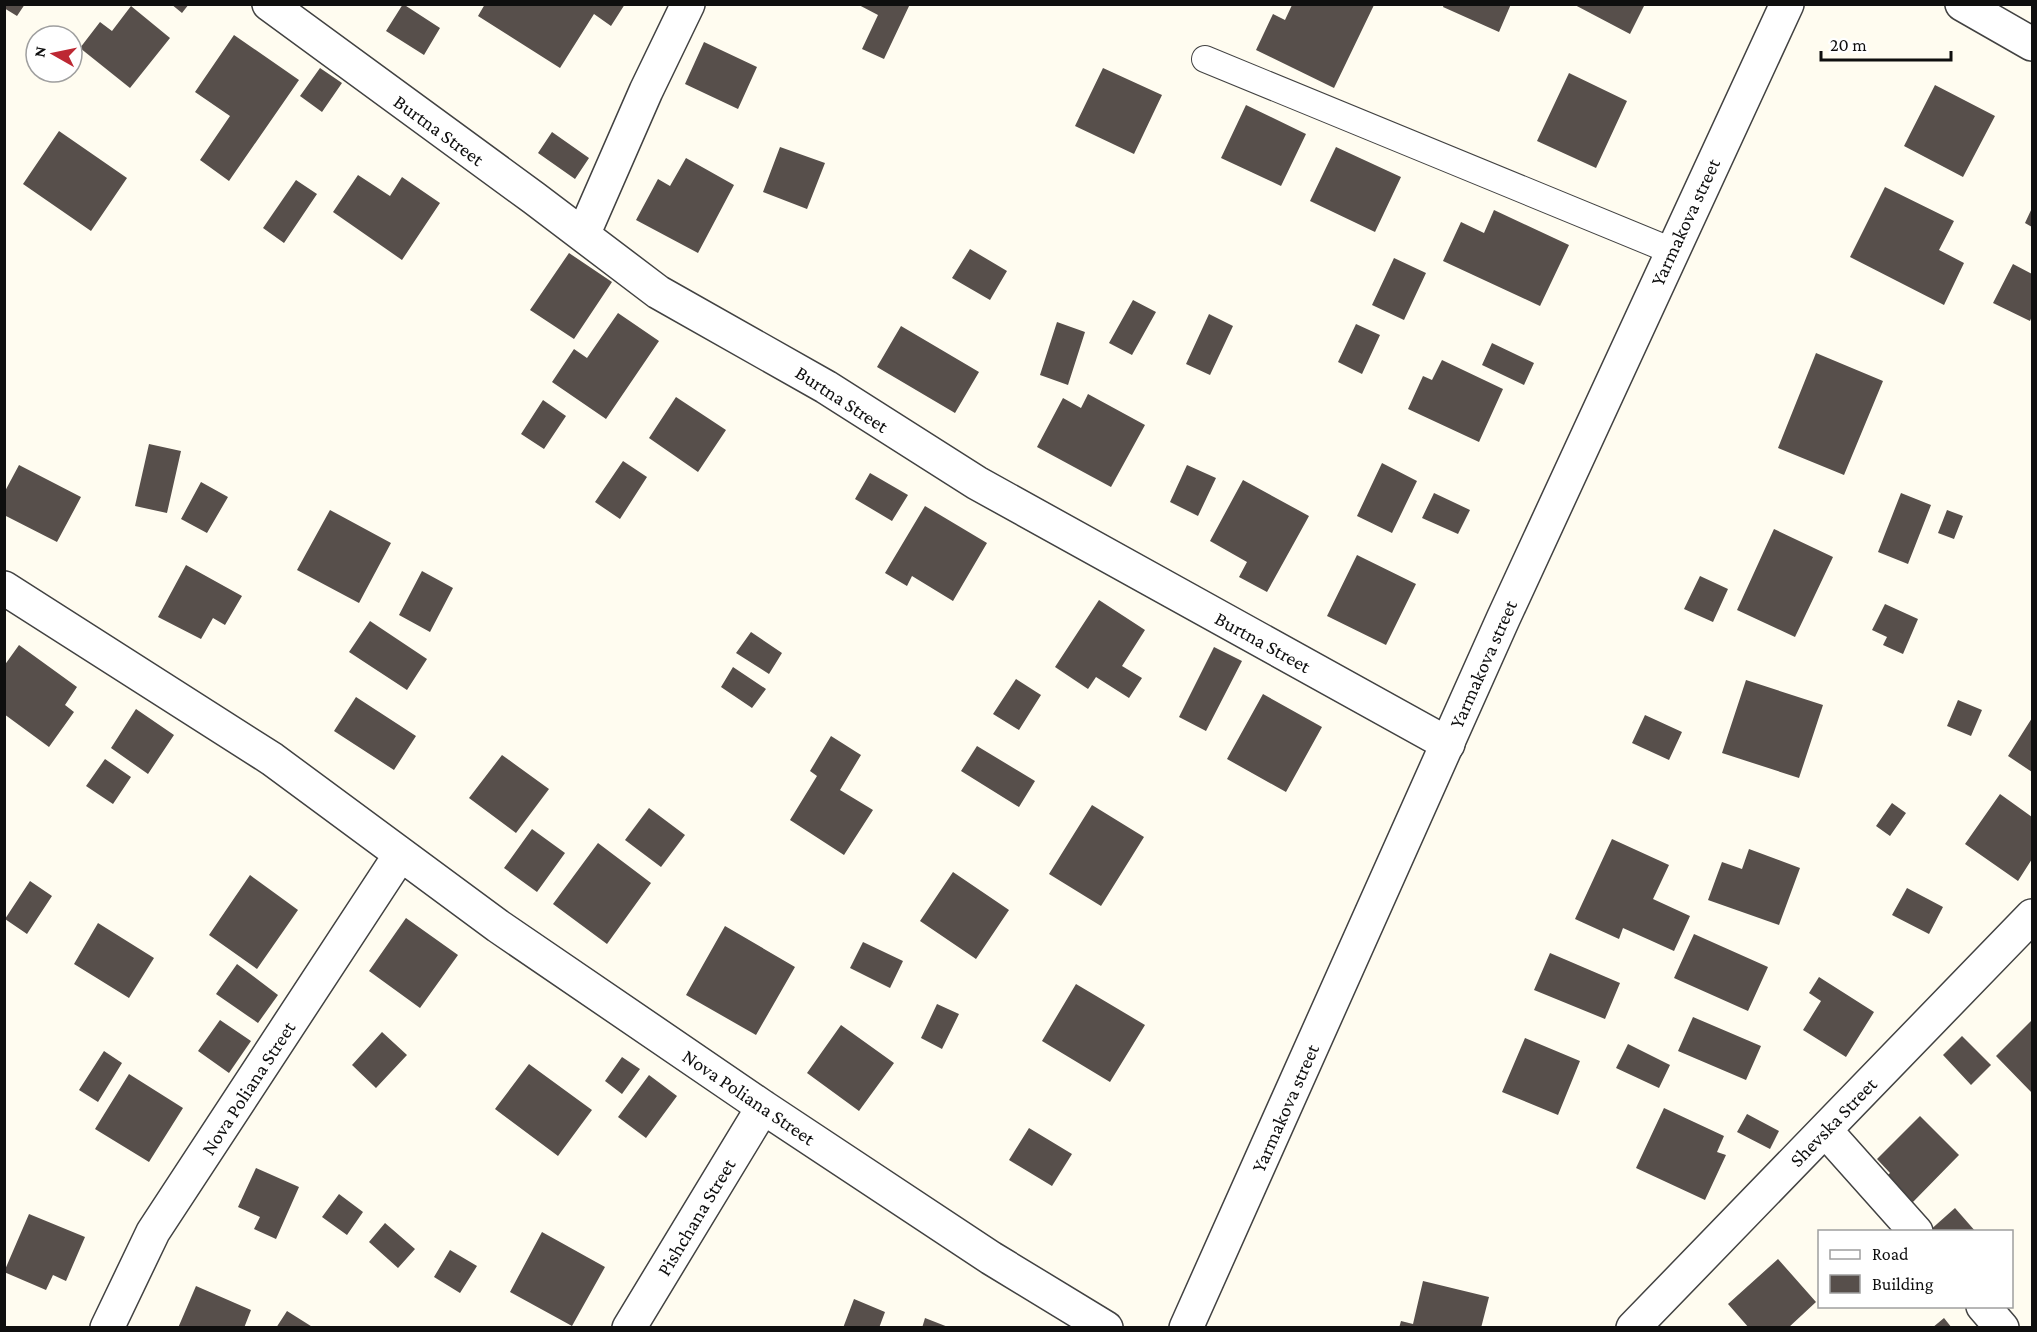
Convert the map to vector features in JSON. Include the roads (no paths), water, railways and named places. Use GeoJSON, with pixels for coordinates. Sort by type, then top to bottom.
{"type":"FeatureCollection","features":[{"type":"Feature","properties":{"kind":"street","name":"Burtna Street"},"geometry":{"type":"LineString","coordinates":[[269,4],[658,292],[826,387],[977,483],[1448,744]]}},
{"type":"Feature","properties":{"kind":"street"},"geometry":{"type":"LineString","coordinates":[[583,235],[646,91],[688,4]]}},
{"type":"Feature","properties":{"kind":"street","name":"Yarmakova street"},"geometry":{"type":"LineString","coordinates":[[1186,1328],[1448,744],[1787,4]]}},
{"type":"Feature","properties":{"kind":"street"},"geometry":{"type":"LineString","coordinates":[[1962,4],[2032,44]]}},
{"type":"Feature","properties":{"kind":"street","name":"Nova Poliana Street"},"geometry":{"type":"LineString","coordinates":[[4,588],[272,759],[498,926],[763,1107],[991,1258],[1106,1328]]}},
{"type":"Feature","properties":{"kind":"street","name":"Nova Poliana Street"},"geometry":{"type":"LineString","coordinates":[[107,1328],[153,1232],[400,855]]}},
{"type":"Feature","properties":{"kind":"street","name":"Shevska Street"},"geometry":{"type":"LineString","coordinates":[[1633,1328],[2032,916]]}},
{"type":"Feature","properties":{"kind":"street","name":"Pishchana Street"},"geometry":{"type":"LineString","coordinates":[[629,1328],[763,1107]]}},
{"type":"Feature","properties":{"kind":"street"},"geometry":{"type":"LineString","coordinates":[[1825,1130],[1914,1230]]}},
{"type":"Feature","properties":{"kind":"street"},"geometry":{"type":"LineString","coordinates":[[1985,1308],[2002,1328]]}},
{"type":"Feature","properties":{"kind":"lane"},"geometry":{"type":"LineString","coordinates":[[1205,59],[1672,252]]}}]}
